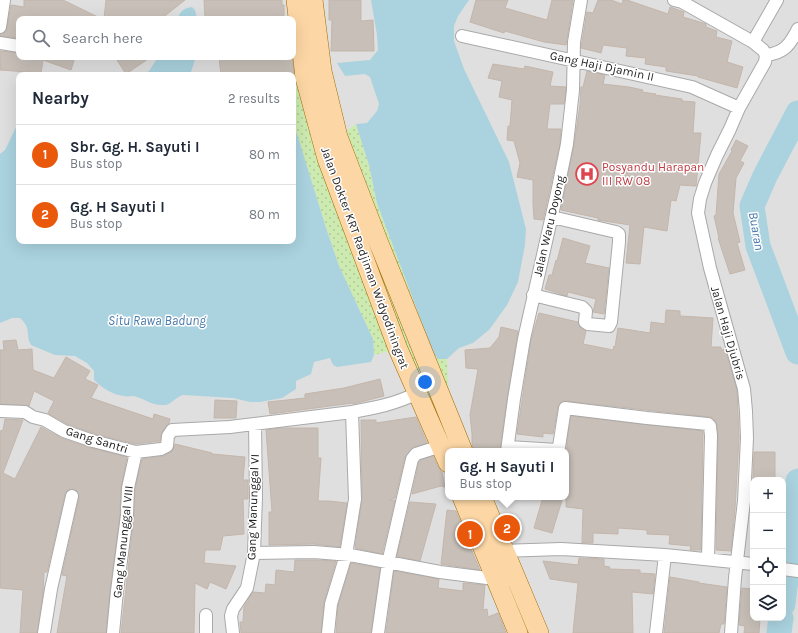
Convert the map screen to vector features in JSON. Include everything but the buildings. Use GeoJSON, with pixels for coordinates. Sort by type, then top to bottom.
{"type":"FeatureCollection","features":[{"type":"Feature","properties":{"kind":"main road","name":"Jalan Dokter KRT Radjiman Widyodiningrat"},"geometry":{"type":"LineString","coordinates":[[296,0],[305,78],[327,159],[398,349],[445,454]]}},
{"type":"Feature","properties":{"kind":"main road","name":"Jalan Dokter KRT Radjiman Widyodiningrat"},"geometry":{"type":"LineString","coordinates":[[313,0],[322,71],[338,137],[375,234],[462,448]]}},
{"type":"Feature","properties":{"kind":"main road"},"geometry":{"type":"LineString","coordinates":[[463,500],[518,633]]}},
{"type":"Feature","properties":{"kind":"main road"},"geometry":{"type":"LineString","coordinates":[[487,500],[504,551],[539,633]]}},
{"type":"Feature","properties":{"kind":"street"},"geometry":{"type":"LineString","coordinates":[[0,27],[4,0]]}},
{"type":"Feature","properties":{"kind":"street","name":"Jalan Waru Doyong"},"geometry":{"type":"LineString","coordinates":[[507,448],[520,362],[533,295],[552,217],[567,144],[573,90],[574,42],[581,0]]}},
{"type":"Feature","properties":{"kind":"street"},"geometry":{"type":"LineString","coordinates":[[753,42],[776,0]]}},
{"type":"Feature","properties":{"kind":"street"},"geometry":{"type":"LineString","coordinates":[[680,1],[753,42],[765,52],[776,54],[785,48],[792,40],[798,29]]}},
{"type":"Feature","properties":{"kind":"street","name":"Gang Haji Djamin II"},"geometry":{"type":"LineString","coordinates":[[462,36],[692,87],[739,108]]}},
{"type":"Feature","properties":{"kind":"street"},"geometry":{"type":"LineString","coordinates":[[0,43],[16,46]]}},
{"type":"Feature","properties":{"kind":"street","name":"Jalan Haji Djubris"},"geometry":{"type":"LineString","coordinates":[[731,633],[737,562],[742,527],[746,454],[744,389],[710,268],[698,214],[700,199],[705,183],[739,108],[763,67],[765,52]]}},
{"type":"Feature","properties":{"kind":"street"},"geometry":{"type":"LineString","coordinates":[[533,295],[582,307],[586,311],[586,323],[609,326],[611,322],[619,242],[618,234],[616,232],[552,217]]}},
{"type":"Feature","properties":{"kind":"street"},"geometry":{"type":"LineString","coordinates":[[255,424],[352,412],[403,400],[417,393]]}},
{"type":"Feature","properties":{"kind":"street"},"geometry":{"type":"LineString","coordinates":[[558,448],[565,408],[708,424],[710,426],[710,436],[708,560]]}},
{"type":"Feature","properties":{"kind":"street","name":"Gang Santri"},"geometry":{"type":"LineString","coordinates":[[0,411],[25,412],[33,417],[45,420],[64,431],[93,441],[136,452],[161,450],[167,446],[168,436],[172,430],[230,428],[255,424]]}},
{"type":"Feature","properties":{"kind":"street"},"geometry":{"type":"LineString","coordinates":[[328,633],[331,604],[346,555],[354,499],[352,412]]}},
{"type":"Feature","properties":{"kind":"street","name":"Gang Manunggal VI"},"geometry":{"type":"LineString","coordinates":[[233,633],[233,609],[247,588],[254,553],[256,497],[255,424]]}},
{"type":"Feature","properties":{"kind":"street","name":"Gang Manunggal VIII"},"geometry":{"type":"LineString","coordinates":[[113,633],[116,591],[127,515],[128,488],[136,452]]}},
{"type":"Feature","properties":{"kind":"street"},"geometry":{"type":"LineString","coordinates":[[378,633],[388,563],[413,457],[416,454],[445,454]]}},
{"type":"Feature","properties":{"kind":"street"},"geometry":{"type":"LineString","coordinates":[[44,633],[51,589],[72,496]]}},
{"type":"Feature","properties":{"kind":"street"},"geometry":{"type":"LineString","coordinates":[[504,551],[561,549],[665,555],[750,564]]}},
{"type":"Feature","properties":{"kind":"street"},"geometry":{"type":"LineString","coordinates":[[254,553],[314,552],[346,555],[440,572],[495,579]]}},
{"type":"Feature","properties":{"kind":"street"},"geometry":{"type":"LineString","coordinates":[[656,633],[665,555]]}},
{"type":"Feature","properties":{"kind":"street"},"geometry":{"type":"LineString","coordinates":[[786,569],[798,571]]}},
{"type":"Feature","properties":{"kind":"street"},"geometry":{"type":"LineString","coordinates":[[206,615],[206,633]]}},
{"type":"Feature","properties":{"kind":"shaded area"},"geometry":{"type":"Polygon","coordinates":[[[0,0],[798,0],[798,633],[0,633],[0,0]]]}},
{"type":"Feature","properties":{"kind":"green space"},"geometry":{"type":"Polygon","coordinates":[[[307,86],[338,137],[356,124],[369,165],[377,203],[434,355],[439,359],[447,359],[450,417],[448,448],[447,448],[398,349],[374,355],[373,339],[339,266],[296,132],[296,88],[307,86]]]}},
{"type":"Feature","properties":{"kind":"water"},"geometry":{"type":"Polygon","coordinates":[[[371,0],[469,0],[458,16],[454,26],[454,41],[464,69],[509,162],[526,229],[525,245],[518,282],[507,305],[489,330],[473,343],[459,348],[447,359],[439,359],[434,355],[377,203],[369,165],[356,124],[367,123],[377,111],[379,104],[370,77],[365,74],[345,76],[337,63],[370,60],[378,50],[371,0]]]}},
{"type":"Feature","properties":{"kind":"water"},"geometry":{"type":"Polygon","coordinates":[[[192,7],[195,10],[196,16],[179,16],[186,8],[192,7]]]}},
{"type":"Feature","properties":{"kind":"water"},"geometry":{"type":"Polygon","coordinates":[[[156,60],[195,60],[191,72],[148,72],[156,60]]]}},
{"type":"Feature","properties":{"kind":"water","name":"Situ Rawa Badung"},"geometry":{"type":"Polygon","coordinates":[[[16,127],[16,244],[296,244],[296,132],[339,266],[373,339],[374,355],[371,362],[337,367],[333,365],[330,358],[314,362],[311,374],[296,381],[296,389],[282,398],[260,402],[250,402],[233,398],[183,395],[167,405],[160,405],[134,396],[125,396],[112,393],[94,380],[94,371],[87,363],[75,356],[55,355],[31,345],[26,325],[20,318],[12,318],[0,323],[0,154],[5,150],[16,127]]]}},
{"type":"Feature","properties":{"kind":"waterway","name":"Buaran"},"geometry":{"type":"LineString","coordinates":[[798,113],[765,176],[752,206],[758,246],[798,352]]}},
{"type":"Feature","properties":{"kind":"waterway","name":"Buaran"},"geometry":{"type":"LineString","coordinates":[[785,585],[798,481]]}},
{"type":"Feature","properties":{"kind":"waterway","name":"Buaran"},"geometry":{"type":"LineString","coordinates":[[779,633],[781,621]]}},
{"type":"Feature","properties":{"kind":"place","name":"Posyandu Harapan III RW 08"},"geometry":{"type":"Point","coordinates":[587,174]}},
{"type":"Feature","properties":{"kind":"place","name":"Gg. H Sayuti I"},"geometry":{"type":"Point","coordinates":[507,528]}},
{"type":"Feature","properties":{"kind":"place","name":"Sbr. Gg. H. Sayuti I"},"geometry":{"type":"Point","coordinates":[470,534]}}]}
